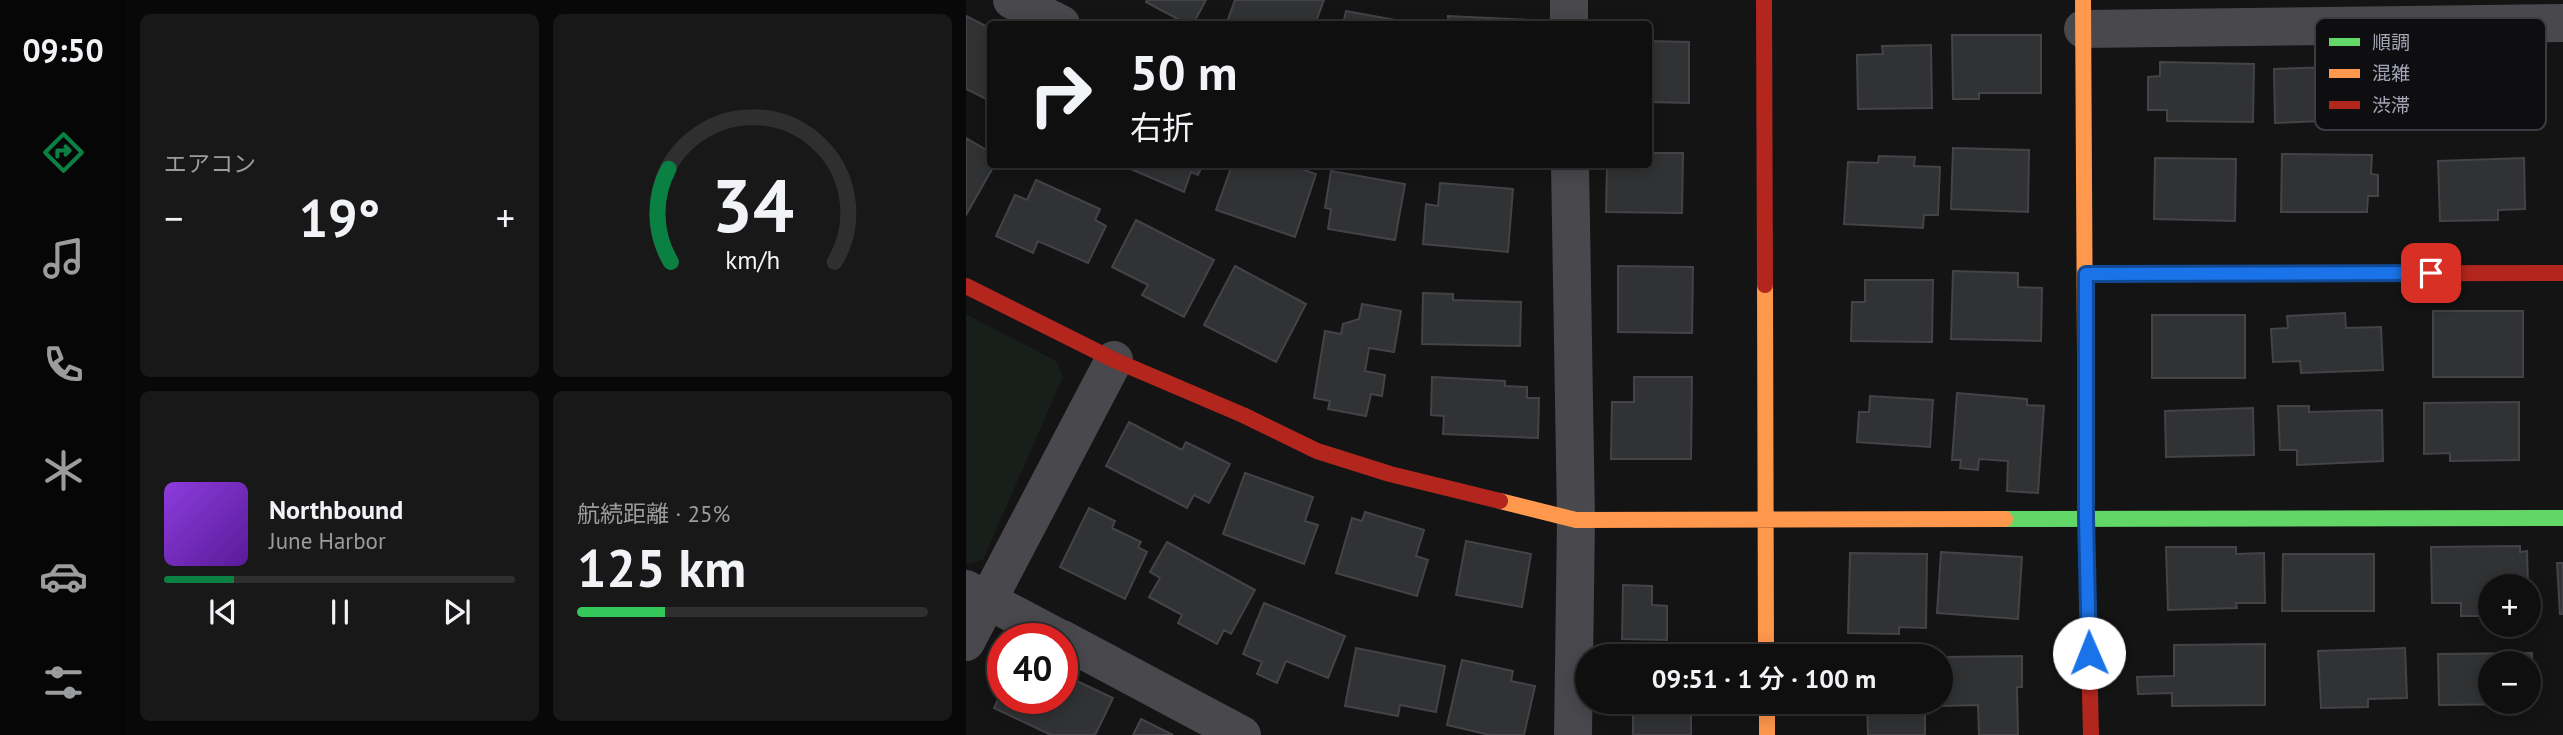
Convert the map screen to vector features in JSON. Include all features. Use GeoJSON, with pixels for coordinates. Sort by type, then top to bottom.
{"type":"FeatureCollection","features":[{"type":"Feature","properties":{"kind":"street"},"geometry":{"type":"LineString","coordinates":[[1012,0],[1055,21]]}},
{"type":"Feature","properties":{"kind":"street"},"geometry":{"type":"LineString","coordinates":[[1569,0],[1569,21]]}},
{"type":"Feature","properties":{"kind":"street"},"geometry":{"type":"LineString","coordinates":[[1764,0],[1766,644]]}},
{"type":"Feature","properties":{"kind":"street"},"geometry":{"type":"LineString","coordinates":[[2091,735],[2086,517],[2083,15],[2315,19]]}},
{"type":"Feature","properties":{"kind":"street"},"geometry":{"type":"LineString","coordinates":[[1564,168],[1576,520],[1573,735]]}},
{"type":"Feature","properties":{"kind":"street"},"geometry":{"type":"LineString","coordinates":[[2086,274],[2563,273]]}},
{"type":"Feature","properties":{"kind":"street"},"geometry":{"type":"LineString","coordinates":[[966,286],[1114,360],[1242,415],[1317,451],[1390,474],[1576,520],[2563,517]]}},
{"type":"Feature","properties":{"kind":"street"},"geometry":{"type":"LineString","coordinates":[[966,642],[977,594],[1114,360]]}},
{"type":"Feature","properties":{"kind":"street"},"geometry":{"type":"LineString","coordinates":[[977,594],[1032,623]]}},
{"type":"Feature","properties":{"kind":"street"},"geometry":{"type":"LineString","coordinates":[[1078,648],[1242,735]]}},
{"type":"Feature","properties":{"kind":"street"},"geometry":{"type":"LineString","coordinates":[[1767,714],[1767,735]]}},
{"type":"Feature","properties":{"kind":"shaded area"},"geometry":{"type":"Polygon","coordinates":[[[966,314],[1056,361],[1063,377],[983,560],[969,564],[966,562],[966,314]]]}},
{"type":"Feature","properties":{"kind":"building"},"geometry":{"type":"Polygon","coordinates":[[[1206,0],[1195,21],[1181,21],[1146,2],[1206,0]]]}},
{"type":"Feature","properties":{"kind":"building"},"geometry":{"type":"Polygon","coordinates":[[[1235,0],[1324,0],[1316,21],[1227,21],[1235,0]]]}},
{"type":"Feature","properties":{"kind":"building"},"geometry":{"type":"Polygon","coordinates":[[[1346,11],[1401,21],[1344,21],[1346,11]]]}},
{"type":"Feature","properties":{"kind":"building"},"geometry":{"type":"Polygon","coordinates":[[[966,16],[987,26],[987,100],[966,89],[966,16]]]}},
{"type":"Feature","properties":{"kind":"building"},"geometry":{"type":"Polygon","coordinates":[[[1448,16],[1531,20],[1531,21],[1448,21],[1448,16]]]}},
{"type":"Feature","properties":{"kind":"building"},"geometry":{"type":"Polygon","coordinates":[[[1952,35],[2041,35],[2041,93],[1979,93],[1979,99],[1953,99],[1952,35]]]}},
{"type":"Feature","properties":{"kind":"building"},"geometry":{"type":"Polygon","coordinates":[[[1652,41],[1689,42],[1689,103],[1652,102],[1652,41]]]}},
{"type":"Feature","properties":{"kind":"building"},"geometry":{"type":"Polygon","coordinates":[[[1931,45],[1932,108],[1858,109],[1857,55],[1883,54],[1882,46],[1931,45]]]}},
{"type":"Feature","properties":{"kind":"building"},"geometry":{"type":"Polygon","coordinates":[[[2160,62],[2254,64],[2253,122],[2167,121],[2167,110],[2148,110],[2148,77],[2160,76],[2160,62]]]}},
{"type":"Feature","properties":{"kind":"building"},"geometry":{"type":"Polygon","coordinates":[[[2315,68],[2315,121],[2275,123],[2274,69],[2315,68]]]}},
{"type":"Feature","properties":{"kind":"building"},"geometry":{"type":"Polygon","coordinates":[[[966,138],[987,150],[987,168],[993,168],[966,215],[966,138]]]}},
{"type":"Feature","properties":{"kind":"building"},"geometry":{"type":"Polygon","coordinates":[[[1953,148],[2029,150],[2028,212],[1951,209],[1953,148]]]}},
{"type":"Feature","properties":{"kind":"building"},"geometry":{"type":"Polygon","coordinates":[[[1652,153],[1683,153],[1682,213],[1606,212],[1607,168],[1652,168],[1652,153]]]}},
{"type":"Feature","properties":{"kind":"building"},"geometry":{"type":"Polygon","coordinates":[[[2282,154],[2372,155],[2371,174],[2378,175],[2378,196],[2368,196],[2367,212],[2281,212],[2282,154]]]}},
{"type":"Feature","properties":{"kind":"building"},"geometry":{"type":"Polygon","coordinates":[[[1879,156],[1915,157],[1914,166],[1940,167],[1938,215],[1924,215],[1923,228],[1844,224],[1848,162],[1878,163],[1879,156]]]}},
{"type":"Feature","properties":{"kind":"building"},"geometry":{"type":"Polygon","coordinates":[[[2155,158],[2236,159],[2235,221],[2154,219],[2155,158]]]}},
{"type":"Feature","properties":{"kind":"building"},"geometry":{"type":"Polygon","coordinates":[[[2524,158],[2525,209],[2498,210],[2498,220],[2440,221],[2438,161],[2524,158]]]}},
{"type":"Feature","properties":{"kind":"building"},"geometry":{"type":"Polygon","coordinates":[[[1128,168],[1201,168],[1198,175],[1191,172],[1184,192],[1128,168]]]}},
{"type":"Feature","properties":{"kind":"building"},"geometry":{"type":"Polygon","coordinates":[[[1231,168],[1299,168],[1316,174],[1295,237],[1216,210],[1231,168]]]}},
{"type":"Feature","properties":{"kind":"building"},"geometry":{"type":"Polygon","coordinates":[[[1331,171],[1405,184],[1395,240],[1328,229],[1331,209],[1325,208],[1331,171]]]}},
{"type":"Feature","properties":{"kind":"building"},"geometry":{"type":"Polygon","coordinates":[[[1036,180],[1100,209],[1095,220],[1106,226],[1088,263],[1038,241],[1033,253],[996,236],[1015,195],[1027,200],[1036,180]]]}},
{"type":"Feature","properties":{"kind":"building"},"geometry":{"type":"Polygon","coordinates":[[[1440,183],[1513,189],[1508,252],[1423,244],[1426,204],[1438,206],[1440,183]]]}},
{"type":"Feature","properties":{"kind":"building"},"geometry":{"type":"Polygon","coordinates":[[[1136,220],[1214,260],[1184,317],[1142,295],[1148,285],[1112,267],[1136,220]]]}},
{"type":"Feature","properties":{"kind":"building"},"geometry":{"type":"Polygon","coordinates":[[[1235,266],[1306,304],[1276,362],[1204,325],[1235,266]]]}},
{"type":"Feature","properties":{"kind":"building"},"geometry":{"type":"Polygon","coordinates":[[[1618,266],[1693,267],[1692,333],[1618,332],[1618,266]]]}},
{"type":"Feature","properties":{"kind":"building"},"geometry":{"type":"Polygon","coordinates":[[[1953,271],[2018,273],[2018,287],[2042,288],[2041,341],[1951,339],[1953,271]]]}},
{"type":"Feature","properties":{"kind":"building"},"geometry":{"type":"Polygon","coordinates":[[[1865,280],[1933,280],[1932,342],[1851,341],[1852,302],[1865,302],[1865,280]]]}},
{"type":"Feature","properties":{"kind":"building"},"geometry":{"type":"Polygon","coordinates":[[[1423,293],[1453,294],[1453,300],[1521,302],[1520,346],[1422,344],[1423,293]]]}},
{"type":"Feature","properties":{"kind":"building"},"geometry":{"type":"Polygon","coordinates":[[[1362,304],[1401,311],[1394,352],[1369,348],[1365,371],[1385,375],[1382,396],[1371,394],[1366,416],[1328,409],[1330,401],[1314,398],[1325,331],[1341,334],[1343,324],[1359,319],[1362,304]]]}},
{"type":"Feature","properties":{"kind":"building"},"geometry":{"type":"Polygon","coordinates":[[[2433,311],[2523,311],[2523,377],[2433,377],[2433,311]]]}},
{"type":"Feature","properties":{"kind":"building"},"geometry":{"type":"Polygon","coordinates":[[[2345,313],[2346,328],[2381,327],[2383,370],[2301,373],[2300,361],[2273,362],[2271,329],[2288,328],[2287,316],[2345,313]]]}},
{"type":"Feature","properties":{"kind":"building"},"geometry":{"type":"Polygon","coordinates":[[[2152,315],[2245,315],[2245,378],[2152,378],[2152,315]]]}},
{"type":"Feature","properties":{"kind":"building"},"geometry":{"type":"Polygon","coordinates":[[[1432,377],[1505,381],[1505,386],[1527,387],[1527,398],[1539,398],[1538,438],[1443,434],[1444,416],[1431,415],[1432,377]]]}},
{"type":"Feature","properties":{"kind":"building"},"geometry":{"type":"Polygon","coordinates":[[[1634,377],[1692,377],[1691,459],[1611,459],[1612,402],[1634,402],[1634,377]]]}},
{"type":"Feature","properties":{"kind":"building"},"geometry":{"type":"Polygon","coordinates":[[[1957,393],[2027,399],[2027,405],[2044,406],[2038,493],[2007,491],[2008,461],[1979,459],[1978,470],[1960,468],[1961,460],[1952,460],[1957,393]]]}},
{"type":"Feature","properties":{"kind":"building"},"geometry":{"type":"Polygon","coordinates":[[[1870,396],[1933,400],[1930,447],[1857,442],[1859,412],[1869,412],[1870,396]]]}},
{"type":"Feature","properties":{"kind":"building"},"geometry":{"type":"Polygon","coordinates":[[[2519,402],[2519,460],[2450,461],[2450,453],[2424,454],[2424,403],[2519,402]]]}},
{"type":"Feature","properties":{"kind":"building"},"geometry":{"type":"Polygon","coordinates":[[[2278,406],[2309,406],[2309,412],[2382,410],[2383,461],[2297,465],[2297,450],[2280,450],[2278,406]]]}},
{"type":"Feature","properties":{"kind":"building"},"geometry":{"type":"Polygon","coordinates":[[[2253,408],[2254,455],[2166,457],[2165,411],[2253,408]]]}},
{"type":"Feature","properties":{"kind":"building"},"geometry":{"type":"Polygon","coordinates":[[[1129,422],[1182,450],[1186,442],[1230,464],[1209,503],[1194,495],[1187,508],[1106,466],[1129,422]]]}},
{"type":"Feature","properties":{"kind":"building"},"geometry":{"type":"Polygon","coordinates":[[[1245,473],[1313,497],[1305,521],[1318,525],[1304,564],[1223,534],[1245,473]]]}},
{"type":"Feature","properties":{"kind":"building"},"geometry":{"type":"Polygon","coordinates":[[[1089,508],[1115,521],[1112,528],[1141,542],[1138,547],[1147,552],[1125,599],[1060,567],[1089,508]]]}},
{"type":"Feature","properties":{"kind":"building"},"geometry":{"type":"Polygon","coordinates":[[[1365,512],[1424,530],[1416,556],[1428,560],[1417,596],[1336,573],[1352,518],[1362,521],[1365,512]]]}},
{"type":"Feature","properties":{"kind":"building"},"geometry":{"type":"Polygon","coordinates":[[[1466,541],[1531,554],[1522,607],[1456,595],[1466,541]]]}},
{"type":"Feature","properties":{"kind":"building"},"geometry":{"type":"Polygon","coordinates":[[[1167,542],[1255,590],[1231,634],[1224,630],[1217,644],[1178,623],[1182,615],[1149,597],[1160,578],[1150,572],[1167,542]]]}},
{"type":"Feature","properties":{"kind":"building"},"geometry":{"type":"Polygon","coordinates":[[[2520,546],[2520,552],[2527,551],[2528,574],[2478,574],[2478,616],[2461,616],[2461,603],[2432,603],[2431,547],[2520,546]]]}},
{"type":"Feature","properties":{"kind":"building"},"geometry":{"type":"Polygon","coordinates":[[[2166,547],[2236,547],[2236,554],[2264,553],[2265,603],[2236,603],[2237,608],[2168,610],[2166,547]]]}},
{"type":"Feature","properties":{"kind":"building"},"geometry":{"type":"Polygon","coordinates":[[[1941,552],[2022,557],[2018,619],[1937,613],[1941,552]]]}},
{"type":"Feature","properties":{"kind":"building"},"geometry":{"type":"Polygon","coordinates":[[[1850,553],[1927,554],[1926,628],[1899,627],[1899,634],[1848,633],[1850,553]]]}},
{"type":"Feature","properties":{"kind":"building"},"geometry":{"type":"Polygon","coordinates":[[[2283,554],[2374,554],[2374,611],[2282,611],[2283,554]]]}},
{"type":"Feature","properties":{"kind":"building"},"geometry":{"type":"Polygon","coordinates":[[[2557,563],[2563,563],[2563,614],[2560,614],[2557,563]]]}},
{"type":"Feature","properties":{"kind":"building"},"geometry":{"type":"Polygon","coordinates":[[[1623,585],[1652,586],[1652,605],[1667,606],[1667,640],[1622,639],[1623,585]]]}},
{"type":"Feature","properties":{"kind":"building"},"geometry":{"type":"Polygon","coordinates":[[[1264,603],[1345,636],[1328,678],[1286,661],[1277,683],[1257,674],[1262,662],[1243,654],[1264,603]]]}},
{"type":"Feature","properties":{"kind":"building"},"geometry":{"type":"Polygon","coordinates":[[[2265,644],[2265,705],[2172,706],[2172,693],[2138,694],[2137,677],[2174,676],[2174,645],[2265,644]]]}},
{"type":"Feature","properties":{"kind":"building"},"geometry":{"type":"Polygon","coordinates":[[[1356,648],[1445,666],[1436,712],[1400,705],[1398,716],[1345,706],[1356,648]]]}},
{"type":"Feature","properties":{"kind":"building"},"geometry":{"type":"Polygon","coordinates":[[[2405,648],[2407,698],[2368,699],[2368,707],[2321,708],[2318,651],[2405,648]]]}},
{"type":"Feature","properties":{"kind":"building"},"geometry":{"type":"Polygon","coordinates":[[[2438,654],[2478,654],[2478,705],[2439,705],[2438,654]]]}},
{"type":"Feature","properties":{"kind":"building"},"geometry":{"type":"Polygon","coordinates":[[[2022,656],[2022,687],[2017,687],[2018,735],[1979,735],[1978,705],[1953,706],[1953,657],[2022,656]]]}},
{"type":"Feature","properties":{"kind":"building"},"geometry":{"type":"Polygon","coordinates":[[[1462,660],[1513,671],[1511,681],[1535,686],[1524,735],[1490,735],[1447,725],[1462,660]]]}},
{"type":"Feature","properties":{"kind":"building"},"geometry":{"type":"Polygon","coordinates":[[[1078,682],[1113,698],[1095,735],[1051,735],[1007,714],[1078,714],[1078,682]]]}},
{"type":"Feature","properties":{"kind":"building"},"geometry":{"type":"Polygon","coordinates":[[[1633,714],[1691,714],[1691,735],[1633,735],[1633,714]]]}},
{"type":"Feature","properties":{"kind":"building"},"geometry":{"type":"Polygon","coordinates":[[[1867,714],[1925,714],[1925,735],[1868,735],[1867,714]]]}},
{"type":"Feature","properties":{"kind":"building"},"geometry":{"type":"Polygon","coordinates":[[[1141,719],[1173,735],[1133,735],[1141,719]]]}},
{"type":"Feature","properties":{"kind":"traffic: fast"},"geometry":{"type":"LineString","coordinates":[[2005,519],[2563,518]]}},
{"type":"Feature","properties":{"kind":"traffic: slow"},"geometry":{"type":"LineString","coordinates":[[2083,0],[2086,529]]}},
{"type":"Feature","properties":{"kind":"traffic: slow"},"geometry":{"type":"LineString","coordinates":[[1765,285],[1766,644]]}},
{"type":"Feature","properties":{"kind":"traffic: slow"},"geometry":{"type":"LineString","coordinates":[[1500,501],[1576,520],[2005,519]]}},
{"type":"Feature","properties":{"kind":"traffic: slow"},"geometry":{"type":"LineString","coordinates":[[1767,714],[1767,735]]}},
{"type":"Feature","properties":{"kind":"traffic: jam"},"geometry":{"type":"LineString","coordinates":[[1764,0],[1765,285]]}},
{"type":"Feature","properties":{"kind":"traffic: jam"},"geometry":{"type":"LineString","coordinates":[[2086,274],[2563,273]]}},
{"type":"Feature","properties":{"kind":"traffic: jam"},"geometry":{"type":"LineString","coordinates":[[966,286],[1114,360],[1243,415],[1317,451],[1390,474],[1500,501]]}},
{"type":"Feature","properties":{"kind":"traffic: jam"},"geometry":{"type":"LineString","coordinates":[[2086,529],[2091,735]]}},
{"type":"Feature","properties":{"kind":"route"},"geometry":{"type":"LineString","coordinates":[[2089,653],[2086,274],[2431,273]]}}]}
